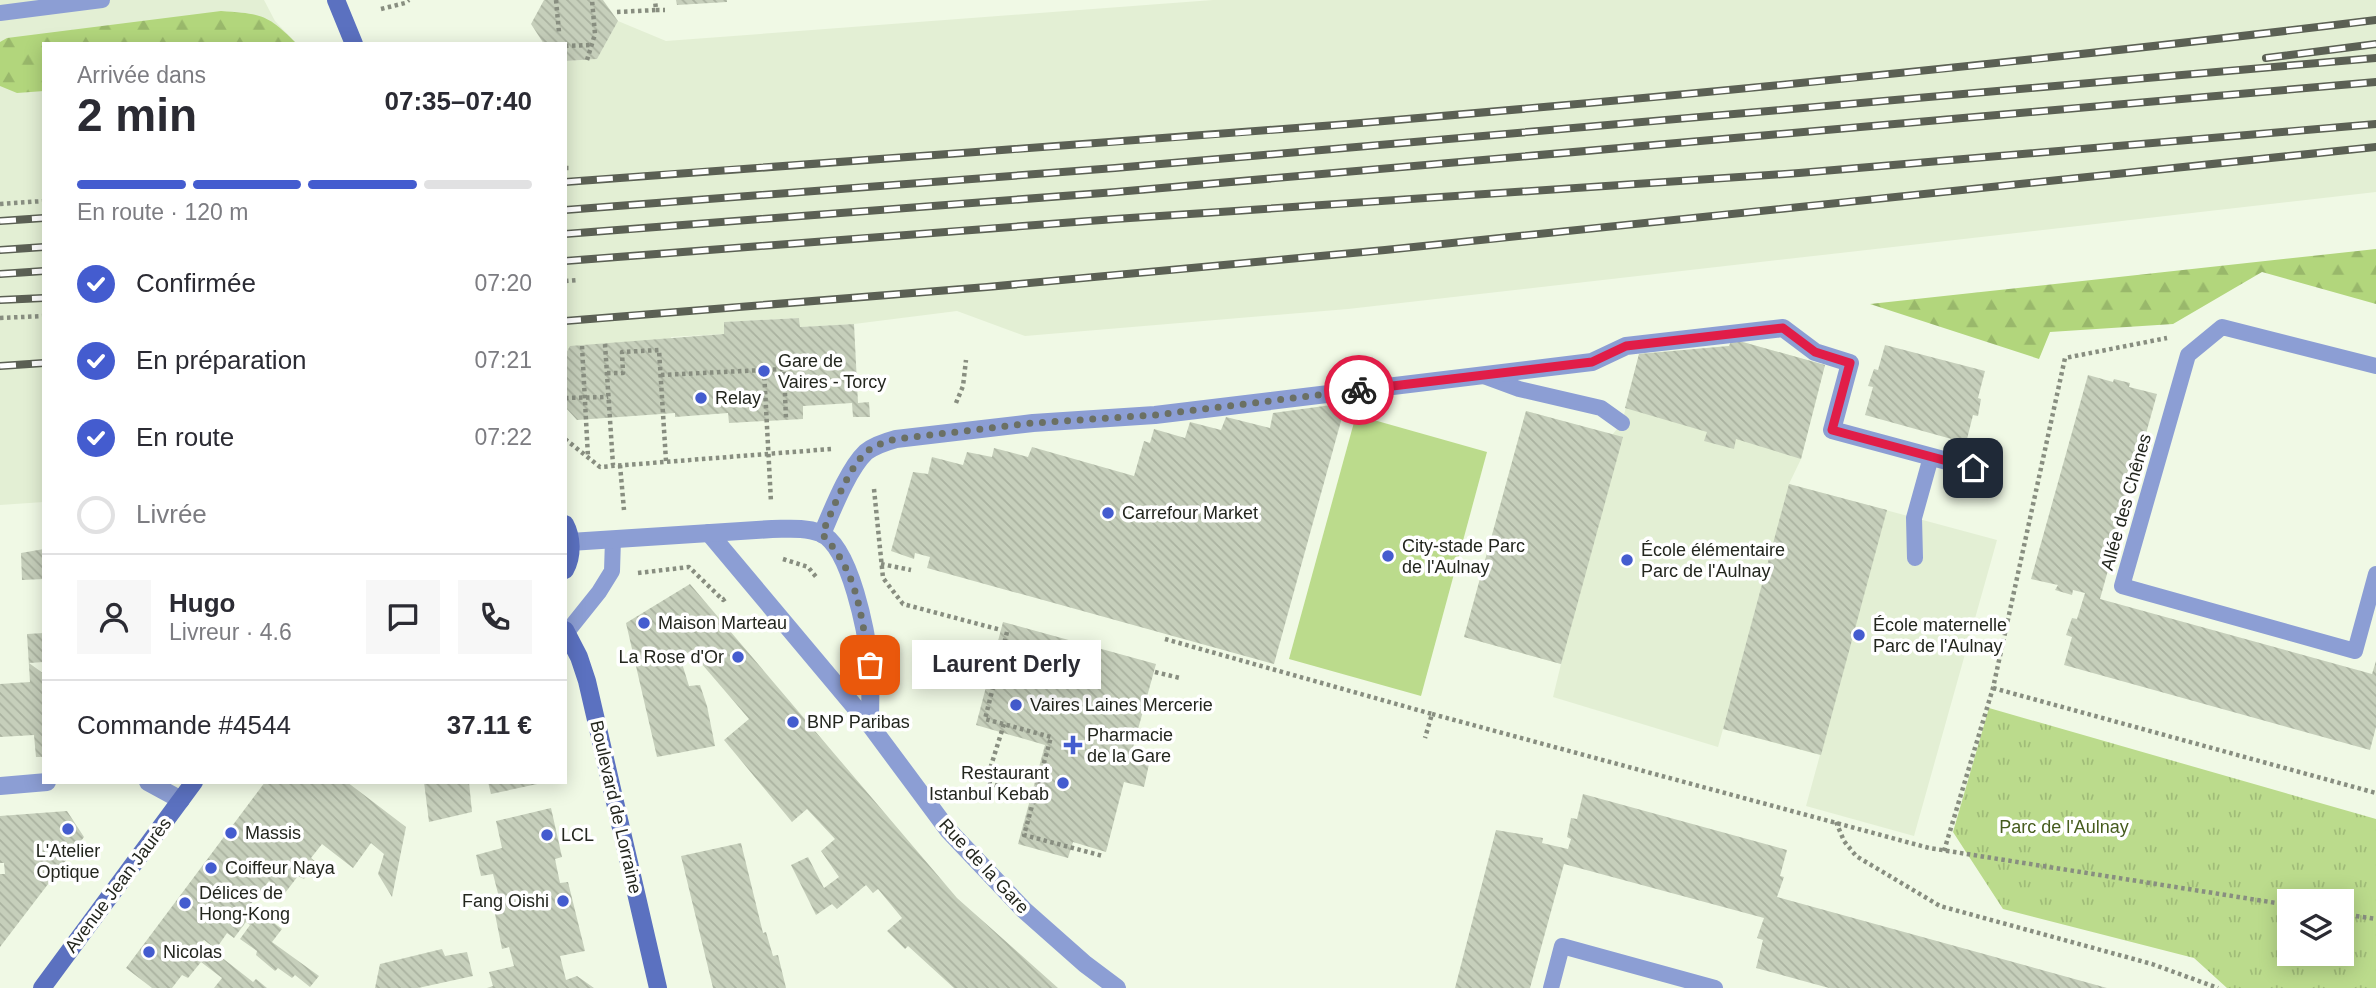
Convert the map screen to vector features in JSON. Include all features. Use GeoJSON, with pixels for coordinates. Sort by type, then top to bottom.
{"type":"FeatureCollection","features":[{"type":"Feature","properties":{"kind":"main road"},"geometry":{"type":"LineString","coordinates":[[336,0],[353,42]]}},
{"type":"Feature","properties":{"kind":"main road"},"geometry":{"type":"LineString","coordinates":[[567,566],[568,533]]}},
{"type":"Feature","properties":{"kind":"main road","name":"Boulevard de Lorraine"},"geometry":{"type":"LineString","coordinates":[[567,633],[587,681],[657,988]]}},
{"type":"Feature","properties":{"kind":"main road","name":"Avenue Jean Jaurès"},"geometry":{"type":"LineString","coordinates":[[42,988],[193,784]]}},
{"type":"Feature","properties":{"kind":"street"},"geometry":{"type":"LineString","coordinates":[[822,534],[841,492],[865,453],[880,443],[896,439],[1033,423],[1155,415],[1592,362],[1626,346],[1783,328],[1815,352],[1850,363],[1832,430],[1973,468]]}},
{"type":"Feature","properties":{"kind":"street"},"geometry":{"type":"LineString","coordinates":[[568,533],[613,539],[798,529],[822,534],[845,562],[854,586],[870,665],[870,725]]}},
{"type":"Feature","properties":{"kind":"street","name":"Rue de la Gare"},"geometry":{"type":"LineString","coordinates":[[709,533],[870,725],[948,830],[1024,910],[1085,964],[1117,988]]}},
{"type":"Feature","properties":{"kind":"street"},"geometry":{"type":"LineString","coordinates":[[0,786],[42,782]]}},
{"type":"Feature","properties":{"kind":"street"},"geometry":{"type":"LineString","coordinates":[[152,784],[181,800]]}},
{"type":"Feature","properties":{"kind":"lane"},"geometry":{"type":"LineString","coordinates":[[0,13],[102,0]]}},
{"type":"Feature","properties":{"kind":"lane","name":"Allée des Chênes"},"geometry":{"type":"LineString","coordinates":[[2376,366],[2222,327],[2188,355],[2122,586],[2355,651],[2376,575]]}},
{"type":"Feature","properties":{"kind":"lane"},"geometry":{"type":"LineString","coordinates":[[1481,375],[1519,389],[1601,408],[1622,423]]}},
{"type":"Feature","properties":{"kind":"lane"},"geometry":{"type":"LineString","coordinates":[[1915,558],[1914,518],[1931,457]]}},
{"type":"Feature","properties":{"kind":"lane"},"geometry":{"type":"LineString","coordinates":[[567,630],[599,592],[612,571],[613,539]]}},
{"type":"Feature","properties":{"kind":"lane"},"geometry":{"type":"LineString","coordinates":[[1551,988],[1562,946],[1715,988]]}},
{"type":"Feature","properties":{"kind":"path"},"geometry":{"type":"LineString","coordinates":[[381,9],[409,0]]}},
{"type":"Feature","properties":{"kind":"path"},"geometry":{"type":"LineString","coordinates":[[556,0],[559,32]]}},
{"type":"Feature","properties":{"kind":"path"},"geometry":{"type":"LineString","coordinates":[[587,60],[595,34],[592,0]]}},
{"type":"Feature","properties":{"kind":"path"},"geometry":{"type":"LineString","coordinates":[[655,0],[656,10]]}},
{"type":"Feature","properties":{"kind":"path"},"geometry":{"type":"LineString","coordinates":[[617,12],[665,10]]}},
{"type":"Feature","properties":{"kind":"path"},"geometry":{"type":"LineString","coordinates":[[567,46],[592,45]]}},
{"type":"Feature","properties":{"kind":"path"},"geometry":{"type":"LineString","coordinates":[[567,169],[572,168]]}},
{"type":"Feature","properties":{"kind":"path"},"geometry":{"type":"LineString","coordinates":[[0,204],[42,201]]}},
{"type":"Feature","properties":{"kind":"path"},"geometry":{"type":"LineString","coordinates":[[567,281],[579,280]]}},
{"type":"Feature","properties":{"kind":"path"},"geometry":{"type":"LineString","coordinates":[[0,318],[42,316]]}},
{"type":"Feature","properties":{"kind":"path"},"geometry":{"type":"LineString","coordinates":[[1944,851],[1993,688],[2065,358],[2170,338]]}},
{"type":"Feature","properties":{"kind":"path"},"geometry":{"type":"LineString","coordinates":[[605,344],[613,465]]}},
{"type":"Feature","properties":{"kind":"path"},"geometry":{"type":"LineString","coordinates":[[582,346],[588,457]]}},
{"type":"Feature","properties":{"kind":"path"},"geometry":{"type":"LineString","coordinates":[[607,373],[623,373],[622,352],[659,350],[666,461]]}},
{"type":"Feature","properties":{"kind":"path"},"geometry":{"type":"LineString","coordinates":[[959,396],[964,386],[966,360]]}},
{"type":"Feature","properties":{"kind":"path"},"geometry":{"type":"LineString","coordinates":[[661,375],[784,369],[786,419]]}},
{"type":"Feature","properties":{"kind":"path"},"geometry":{"type":"LineString","coordinates":[[764,370],[771,510]]}},
{"type":"Feature","properties":{"kind":"path"},"geometry":{"type":"LineString","coordinates":[[567,398],[608,397]]}},
{"type":"Feature","properties":{"kind":"path"},"geometry":{"type":"LineString","coordinates":[[567,441],[600,467],[839,448]]}},
{"type":"Feature","properties":{"kind":"path"},"geometry":{"type":"LineString","coordinates":[[620,465],[625,522]]}},
{"type":"Feature","properties":{"kind":"path"},"geometry":{"type":"LineString","coordinates":[[874,485],[883,578],[903,604],[1001,630]]}},
{"type":"Feature","properties":{"kind":"path"},"geometry":{"type":"LineString","coordinates":[[776,557],[808,567],[822,584]]}},
{"type":"Feature","properties":{"kind":"path"},"geometry":{"type":"LineString","coordinates":[[881,564],[911,570]]}},
{"type":"Feature","properties":{"kind":"path"},"geometry":{"type":"LineString","coordinates":[[634,576],[641,571],[689,568],[723,600],[734,592]]}},
{"type":"Feature","properties":{"kind":"path"},"geometry":{"type":"LineString","coordinates":[[1007,632],[985,719],[1051,737],[1024,835],[1103,856]]}},
{"type":"Feature","properties":{"kind":"path"},"geometry":{"type":"LineString","coordinates":[[1164,639],[1944,851],[2277,903]]}},
{"type":"Feature","properties":{"kind":"path"},"geometry":{"type":"LineString","coordinates":[[1155,672],[1180,678]]}},
{"type":"Feature","properties":{"kind":"path"},"geometry":{"type":"LineString","coordinates":[[1993,688],[2376,793]]}},
{"type":"Feature","properties":{"kind":"path"},"geometry":{"type":"LineString","coordinates":[[1425,738],[1432,714]]}},
{"type":"Feature","properties":{"kind":"path"},"geometry":{"type":"LineString","coordinates":[[1004,724],[986,782],[1034,798]]}},
{"type":"Feature","properties":{"kind":"path"},"geometry":{"type":"LineString","coordinates":[[1836,822],[1844,841],[1856,856],[1940,906],[2152,964],[2218,988]]}},
{"type":"Feature","properties":{"kind":"path"},"geometry":{"type":"LineString","coordinates":[[2354,916],[2376,919]]}},
{"type":"Feature","properties":{"kind":"shaded area"},"geometry":{"type":"Polygon","coordinates":[[[0,0],[264,0],[275,21],[295,42],[42,42],[42,502],[0,505],[0,0]]]}},
{"type":"Feature","properties":{"kind":"shaded area"},"geometry":{"type":"Polygon","coordinates":[[[1213,0],[2376,0],[2376,192],[1348,309],[1025,336],[957,311],[854,324],[800,327],[799,318],[724,322],[724,334],[671,337],[671,340],[567,350],[567,61],[597,59],[618,21],[666,41],[1213,0]]]}},
{"type":"Feature","properties":{"kind":"shaded area","name":"École élémentaire Parc de l'Aulnay"},"geometry":{"type":"Polygon","coordinates":[[[1732,339],[1825,365],[1801,459],[1789,484],[1997,540],[1914,836],[1806,806],[1820,755],[1723,729],[1718,747],[1553,697],[1561,664],[1464,637],[1526,411],[1612,435],[1622,423],[1639,354],[1729,346],[1732,339]]]}},
{"type":"Feature","properties":{"kind":"green space"},"geometry":{"type":"Polygon","coordinates":[[[221,11],[263,17],[295,42],[42,42],[42,91],[17,93],[0,86],[0,42],[7,38],[221,11]]]}},
{"type":"Feature","properties":{"kind":"green space"},"geometry":{"type":"Polygon","coordinates":[[[2376,249],[2376,304],[2262,272],[2173,324],[2050,332],[2039,359],[1870,304],[2376,249]]]}},
{"type":"Feature","properties":{"kind":"green space","name":"City-stade Parc de l'Aulnay"},"geometry":{"type":"Polygon","coordinates":[[[1356,415],[1487,452],[1421,696],[1289,659],[1356,415]]]}},
{"type":"Feature","properties":{"kind":"green space","name":"Parc de l'Aulnay"},"geometry":{"type":"Polygon","coordinates":[[[1989,708],[2376,819],[2376,988],[2227,988],[2194,958],[2003,909],[1953,832],[1989,708]]]}},
{"type":"Feature","properties":{"kind":"building"},"geometry":{"type":"Polygon","coordinates":[[[544,0],[603,0],[618,21],[597,59],[567,61],[567,42],[543,42],[531,24],[544,0]]]}},
{"type":"Feature","properties":{"kind":"building"},"geometry":{"type":"Polygon","coordinates":[[[676,0],[727,0],[727,2],[677,5],[676,0]]]}},
{"type":"Feature","properties":{"kind":"building","name":"Gare de Vaires - Torcy"},"geometry":{"type":"Polygon","coordinates":[[[799,318],[800,327],[854,324],[858,403],[869,402],[870,417],[853,417],[852,403],[803,406],[803,419],[729,423],[728,413],[675,417],[675,413],[577,420],[567,409],[567,351],[570,346],[724,334],[724,322],[799,318]]]}},
{"type":"Feature","properties":{"kind":"building"},"geometry":{"type":"Polygon","coordinates":[[[1732,339],[1825,365],[1801,459],[1736,439],[1734,449],[1704,441],[1707,432],[1625,408],[1639,354],[1729,346],[1732,339]]]}},
{"type":"Feature","properties":{"kind":"building"},"geometry":{"type":"Polygon","coordinates":[[[1885,345],[1985,371],[1978,398],[1981,399],[1978,416],[1973,415],[1966,443],[1865,415],[1873,387],[1868,386],[1874,369],[1878,370],[1885,345]]]}},
{"type":"Feature","properties":{"kind":"building"},"geometry":{"type":"Polygon","coordinates":[[[2088,375],[2113,382],[2114,379],[2130,383],[2129,387],[2157,394],[2100,599],[2372,674],[2376,661],[2376,727],[2370,750],[2064,665],[2072,637],[2066,635],[2072,618],[2077,619],[2085,593],[2073,590],[2072,595],[2055,590],[2058,585],[2031,579],[2088,375]]]}},
{"type":"Feature","properties":{"kind":"building","name":"Carrefour Market"},"geometry":{"type":"Polygon","coordinates":[[[1346,403],[1274,664],[927,568],[930,557],[915,553],[914,559],[891,551],[913,472],[928,474],[932,457],[963,465],[967,452],[992,457],[994,448],[1028,457],[1032,447],[1134,476],[1144,441],[1150,443],[1154,429],[1185,438],[1190,422],[1221,430],[1226,417],[1270,428],[1273,413],[1346,403]]]}},
{"type":"Feature","properties":{"kind":"building"},"geometry":{"type":"Polygon","coordinates":[[[1526,411],[1623,437],[1561,664],[1464,637],[1526,411]]]}},
{"type":"Feature","properties":{"kind":"building"},"geometry":{"type":"Polygon","coordinates":[[[1789,484],[1887,510],[1821,755],[1723,729],[1789,484]]]}},
{"type":"Feature","properties":{"kind":"building"},"geometry":{"type":"Polygon","coordinates":[[[42,549],[42,579],[22,580],[21,553],[42,549]]]}},
{"type":"Feature","properties":{"kind":"building"},"geometry":{"type":"Polygon","coordinates":[[[690,584],[957,898],[1058,988],[954,988],[908,946],[905,949],[887,931],[902,918],[878,889],[873,893],[866,885],[837,909],[832,904],[816,915],[791,865],[808,857],[824,888],[839,877],[821,851],[835,839],[807,809],[792,822],[724,740],[749,719],[689,652],[680,657],[689,686],[700,685],[715,746],[657,757],[626,623],[690,584]]]}},
{"type":"Feature","properties":{"kind":"building"},"geometry":{"type":"Polygon","coordinates":[[[1003,622],[1156,664],[1132,751],[1151,755],[1144,787],[1124,782],[1106,852],[1073,842],[1068,858],[1018,844],[1045,745],[976,725],[1003,622]]]}},
{"type":"Feature","properties":{"kind":"building"},"geometry":{"type":"Polygon","coordinates":[[[42,633],[42,662],[29,663],[42,673],[42,757],[36,757],[34,735],[0,737],[0,684],[30,682],[27,634],[42,633]]]}},
{"type":"Feature","properties":{"kind":"building"},"geometry":{"type":"Polygon","coordinates":[[[264,784],[350,784],[406,827],[392,897],[378,874],[384,854],[371,843],[353,868],[322,844],[311,858],[317,863],[304,879],[298,876],[285,893],[269,881],[250,905],[282,929],[272,942],[319,976],[310,987],[295,975],[292,978],[278,968],[275,971],[256,955],[257,951],[240,939],[250,925],[246,922],[234,938],[227,933],[216,949],[204,940],[202,942],[253,982],[256,979],[267,988],[214,988],[222,978],[201,962],[188,978],[182,975],[172,988],[152,988],[126,968],[264,784]]]}},
{"type":"Feature","properties":{"kind":"building"},"geometry":{"type":"Polygon","coordinates":[[[424,784],[469,784],[472,812],[429,822],[424,784]]]}},
{"type":"Feature","properties":{"kind":"building"},"geometry":{"type":"Polygon","coordinates":[[[488,784],[537,784],[491,794],[488,784]]]}},
{"type":"Feature","properties":{"kind":"building"},"geometry":{"type":"Polygon","coordinates":[[[1583,794],[1787,850],[1780,876],[1784,877],[1777,897],[2107,988],[1829,988],[1756,968],[1763,940],[1757,938],[1764,918],[1564,864],[1530,988],[1455,988],[1496,830],[1543,838],[1542,843],[1568,849],[1571,839],[1567,837],[1571,818],[1577,819],[1583,794]]]}},
{"type":"Feature","properties":{"kind":"building"},"geometry":{"type":"Polygon","coordinates":[[[551,808],[562,857],[555,859],[560,883],[568,882],[585,951],[560,956],[566,980],[577,976],[594,988],[487,988],[493,986],[489,972],[514,966],[509,947],[502,949],[494,909],[501,905],[493,874],[481,876],[476,855],[502,848],[496,821],[551,808]]]}},
{"type":"Feature","properties":{"kind":"building"},"geometry":{"type":"Polygon","coordinates":[[[67,811],[84,837],[0,947],[0,874],[5,874],[4,863],[0,863],[0,816],[67,811]]]}},
{"type":"Feature","properties":{"kind":"building"},"geometry":{"type":"Polygon","coordinates":[[[741,843],[763,933],[766,932],[773,956],[778,955],[786,988],[713,988],[681,856],[741,843]]]}},
{"type":"Feature","properties":{"kind":"building"},"geometry":{"type":"Polygon","coordinates":[[[442,949],[445,956],[467,952],[473,976],[418,988],[375,988],[380,964],[442,949]]]}},
{"type":"Feature","properties":{"kind":"railway"},"geometry":{"type":"LineString","coordinates":[[567,182],[1478,113],[1991,64],[2376,20]]}},
{"type":"Feature","properties":{"kind":"railway"},"geometry":{"type":"LineString","coordinates":[[2266,58],[2376,44]]}},
{"type":"Feature","properties":{"kind":"railway"},"geometry":{"type":"LineString","coordinates":[[567,210],[1115,168],[2376,58]]}},
{"type":"Feature","properties":{"kind":"railway"},"geometry":{"type":"LineString","coordinates":[[567,234],[1116,192],[2376,82]]}},
{"type":"Feature","properties":{"kind":"railway"},"geometry":{"type":"LineString","coordinates":[[567,261],[1115,219],[1799,173],[2376,124]]}},
{"type":"Feature","properties":{"kind":"railway"},"geometry":{"type":"LineString","coordinates":[[567,321],[987,287],[1385,250],[2376,147]]}},
{"type":"Feature","properties":{"kind":"railway"},"geometry":{"type":"LineString","coordinates":[[0,221],[42,218]]}},
{"type":"Feature","properties":{"kind":"railway"},"geometry":{"type":"LineString","coordinates":[[0,250],[42,247]]}},
{"type":"Feature","properties":{"kind":"railway"},"geometry":{"type":"LineString","coordinates":[[0,274],[42,271]]}},
{"type":"Feature","properties":{"kind":"railway"},"geometry":{"type":"LineString","coordinates":[[0,300],[42,298]]}},
{"type":"Feature","properties":{"kind":"railway"},"geometry":{"type":"LineString","coordinates":[[0,366],[42,363]]}},
{"type":"Feature","properties":{"kind":"way so far"},"geometry":{"type":"LineString","coordinates":[[870,665],[854,586],[845,562],[822,534],[841,492],[865,453],[880,443],[1033,423],[1155,415],[1359,390]]}},
{"type":"Feature","properties":{"kind":"place","name":"Gare de Vaires - Torcy"},"geometry":{"type":"Point","coordinates":[764,371]}},
{"type":"Feature","properties":{"kind":"place","name":"Relay"},"geometry":{"type":"Point","coordinates":[701,398]}},
{"type":"Feature","properties":{"kind":"place","name":"Carrefour Market"},"geometry":{"type":"Point","coordinates":[1108,513]}},
{"type":"Feature","properties":{"kind":"place","name":"City-stade Parc de l'Aulnay"},"geometry":{"type":"Point","coordinates":[1388,556]}},
{"type":"Feature","properties":{"kind":"place","name":"École élémentaire Parc de l'Aulnay"},"geometry":{"type":"Point","coordinates":[1627,560]}},
{"type":"Feature","properties":{"kind":"place","name":"Maison Marteau"},"geometry":{"type":"Point","coordinates":[644,623]}},
{"type":"Feature","properties":{"kind":"place","name":"École maternelle Parc de l'Aulnay"},"geometry":{"type":"Point","coordinates":[1859,635]}},
{"type":"Feature","properties":{"kind":"place","name":"La Rose d'Or"},"geometry":{"type":"Point","coordinates":[738,657]}},
{"type":"Feature","properties":{"kind":"place","name":"Laurent Derly"},"geometry":{"type":"Point","coordinates":[870,665]}},
{"type":"Feature","properties":{"kind":"place","name":"Vaires Laines Mercerie"},"geometry":{"type":"Point","coordinates":[1016,705]}},
{"type":"Feature","properties":{"kind":"place","name":"BNP Paribas"},"geometry":{"type":"Point","coordinates":[793,722]}},
{"type":"Feature","properties":{"kind":"place","name":"Pharmacie de la Gare"},"geometry":{"type":"Point","coordinates":[1073,745]}},
{"type":"Feature","properties":{"kind":"place","name":"Restaurant Istanbul Kebab"},"geometry":{"type":"Point","coordinates":[1063,783]}},
{"type":"Feature","properties":{"kind":"place","name":"L'Atelier Optique"},"geometry":{"type":"Point","coordinates":[68,829]}},
{"type":"Feature","properties":{"kind":"place","name":"Massis"},"geometry":{"type":"Point","coordinates":[231,833]}},
{"type":"Feature","properties":{"kind":"place","name":"LCL"},"geometry":{"type":"Point","coordinates":[547,835]}},
{"type":"Feature","properties":{"kind":"place","name":"Coiffeur Naya"},"geometry":{"type":"Point","coordinates":[211,868]}},
{"type":"Feature","properties":{"kind":"place","name":"Fang Oishi"},"geometry":{"type":"Point","coordinates":[563,901]}},
{"type":"Feature","properties":{"kind":"place","name":"Délices de Hong-Kong"},"geometry":{"type":"Point","coordinates":[185,903]}},
{"type":"Feature","properties":{"kind":"place","name":"Nicolas"},"geometry":{"type":"Point","coordinates":[149,952]}},
{"type":"Feature","properties":{"kind":"route"},"geometry":{"type":"LineString","coordinates":[[1359,390],[1592,362],[1626,346],[1783,328],[1815,352],[1850,363],[1832,430],[1973,468]]}}]}
